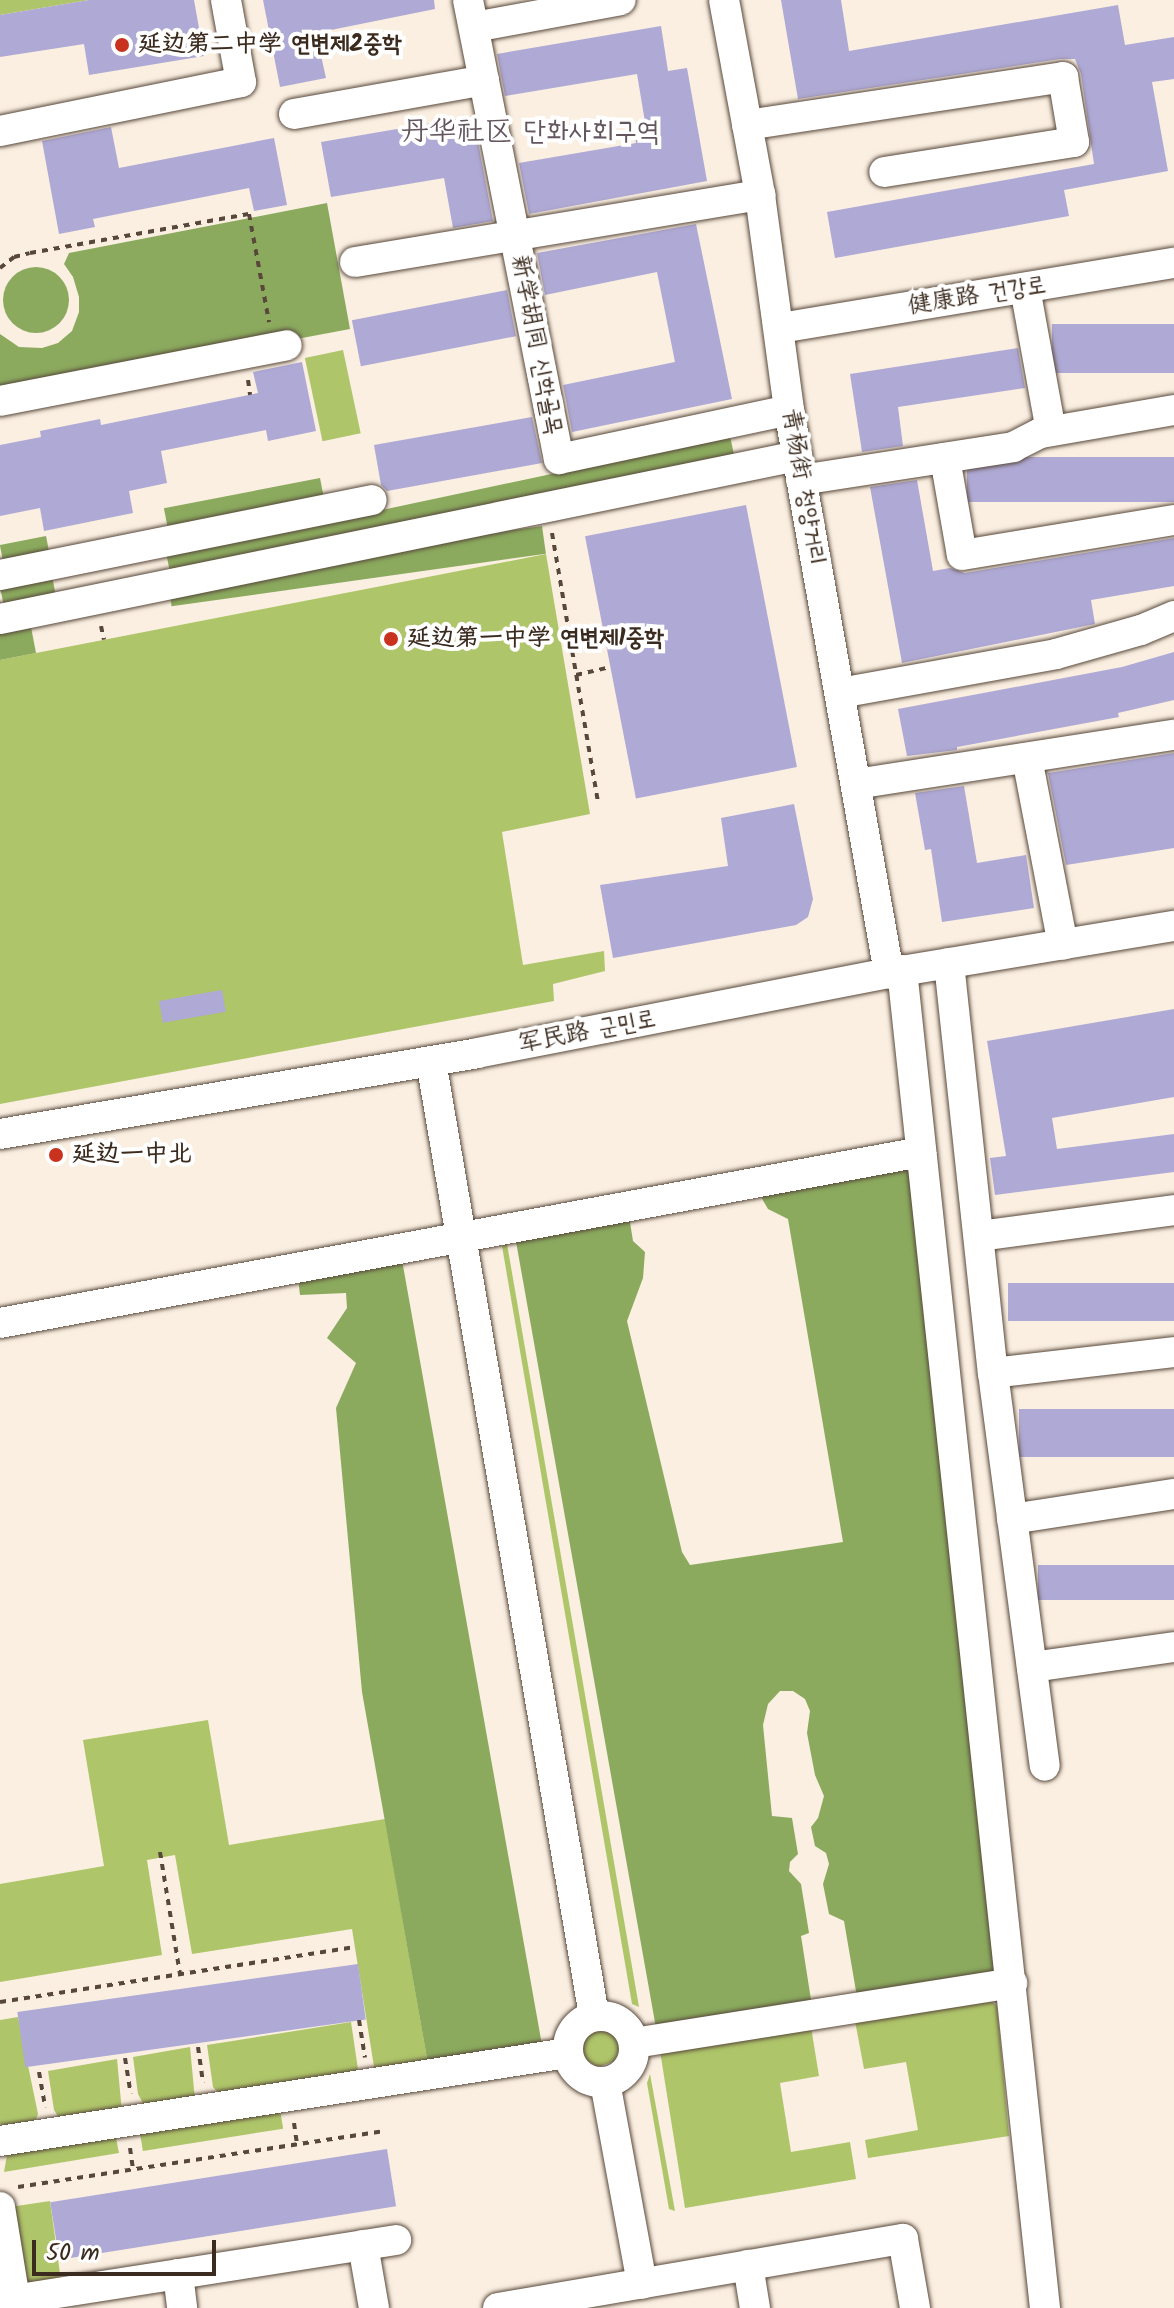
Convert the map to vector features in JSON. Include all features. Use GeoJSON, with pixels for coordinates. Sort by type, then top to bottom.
{"type":"FeatureCollection","features":[{"type":"Feature","properties":{"kind":"street"},"geometry":{"type":"LineString","coordinates":[[0,131],[241,82],[226,0]]}},
{"type":"Feature","properties":{"kind":"street"},"geometry":{"type":"LineString","coordinates":[[471,14],[621,0]]}},
{"type":"Feature","properties":{"kind":"street","name":"青杨街 청양거리"},"geometry":{"type":"LineString","coordinates":[[724,0],[760,195],[799,468],[856,784],[896,972],[921,1152],[1045,2308]]}},
{"type":"Feature","properties":{"kind":"street","name":"新学胡同 신학골목"},"geometry":{"type":"LineString","coordinates":[[471,14],[559,459],[789,410]]}},
{"type":"Feature","properties":{"kind":"street"},"geometry":{"type":"LineString","coordinates":[[747,125],[1063,77],[1074,142],[884,172]]}},
{"type":"Feature","properties":{"kind":"street"},"geometry":{"type":"LineString","coordinates":[[294,114],[484,80]]}},
{"type":"Feature","properties":{"kind":"street"},"geometry":{"type":"LineString","coordinates":[[355,262],[760,195]]}},
{"type":"Feature","properties":{"kind":"street","name":"健康路 건강로"},"geometry":{"type":"LineString","coordinates":[[780,328],[1174,263]]}},
{"type":"Feature","properties":{"kind":"street"},"geometry":{"type":"LineString","coordinates":[[1025,288],[1051,431]]}},
{"type":"Feature","properties":{"kind":"street"},"geometry":{"type":"LineString","coordinates":[[0,401],[280,346]]}},
{"type":"Feature","properties":{"kind":"street"},"geometry":{"type":"LineString","coordinates":[[0,619],[547,507],[799,468],[945,458],[1013,447],[1051,431],[1174,410]]}},
{"type":"Feature","properties":{"kind":"street"},"geometry":{"type":"LineString","coordinates":[[945,458],[962,555],[1174,520]]}},
{"type":"Feature","properties":{"kind":"street"},"geometry":{"type":"LineString","coordinates":[[0,575],[372,500]]}},
{"type":"Feature","properties":{"kind":"street"},"geometry":{"type":"LineString","coordinates":[[840,693],[1056,654],[1106,642],[1174,616]]}},
{"type":"Feature","properties":{"kind":"street"},"geometry":{"type":"LineString","coordinates":[[856,784],[1174,735]]}},
{"type":"Feature","properties":{"kind":"street"},"geometry":{"type":"LineString","coordinates":[[1027,758],[1063,945]]}},
{"type":"Feature","properties":{"kind":"street","name":"军民路 군민로"},"geometry":{"type":"LineString","coordinates":[[0,1134],[431,1061],[896,972],[1174,926]]}},
{"type":"Feature","properties":{"kind":"street"},"geometry":{"type":"LineString","coordinates":[[949,963],[993,1373],[1045,1766]]}},
{"type":"Feature","properties":{"kind":"street"},"geometry":{"type":"LineString","coordinates":[[431,1061],[594,2016]]}},
{"type":"Feature","properties":{"kind":"street"},"geometry":{"type":"LineString","coordinates":[[0,1323],[921,1152]]}},
{"type":"Feature","properties":{"kind":"street"},"geometry":{"type":"LineString","coordinates":[[980,1236],[1174,1210]]}},
{"type":"Feature","properties":{"kind":"street"},"geometry":{"type":"LineString","coordinates":[[993,1373],[1174,1352]]}},
{"type":"Feature","properties":{"kind":"street"},"geometry":{"type":"LineString","coordinates":[[1012,1519],[1174,1494]]}},
{"type":"Feature","properties":{"kind":"street"},"geometry":{"type":"LineString","coordinates":[[1032,1667],[1174,1647]]}},
{"type":"Feature","properties":{"kind":"street"},"geometry":{"type":"LineString","coordinates":[[634,2043],[1012,1983]]}},
{"type":"Feature","properties":{"kind":"street"},"geometry":{"type":"LineString","coordinates":[[594,2016],[605,2016],[624,2025],[634,2043],[631,2064],[616,2079],[605,2082],[585,2079],[576,2072],[567,2053],[567,2043],[576,2025],[594,2016]]}},
{"type":"Feature","properties":{"kind":"street"},"geometry":{"type":"LineString","coordinates":[[0,2141],[567,2053]]}},
{"type":"Feature","properties":{"kind":"street"},"geometry":{"type":"LineString","coordinates":[[605,2082],[642,2284]]}},
{"type":"Feature","properties":{"kind":"street"},"geometry":{"type":"LineString","coordinates":[[7,2197],[8,2301],[396,2240]]}},
{"type":"Feature","properties":{"kind":"street"},"geometry":{"type":"LineString","coordinates":[[498,2308],[535,2305],[903,2239],[915,2308]]}},
{"type":"Feature","properties":{"kind":"street"},"geometry":{"type":"LineString","coordinates":[[363,2245],[374,2308]]}},
{"type":"Feature","properties":{"kind":"street"},"geometry":{"type":"LineString","coordinates":[[748,2265],[755,2308]]}},
{"type":"Feature","properties":{"kind":"street"},"geometry":{"type":"LineString","coordinates":[[178,2274],[182,2308]]}},
{"type":"Feature","properties":{"kind":"path"},"geometry":{"type":"LineString","coordinates":[[0,268],[14,257],[30,253],[249,214],[280,346]]}},
{"type":"Feature","properties":{"kind":"path"},"geometry":{"type":"LineString","coordinates":[[547,507],[598,801]]}},
{"type":"Feature","properties":{"kind":"path"},"geometry":{"type":"LineString","coordinates":[[576,675],[610,667]]}},
{"type":"Feature","properties":{"kind":"path"},"geometry":{"type":"LineString","coordinates":[[160,1852],[180,1974]]}},
{"type":"Feature","properties":{"kind":"path"},"geometry":{"type":"LineString","coordinates":[[0,2002],[355,1947]]}},
{"type":"Feature","properties":{"kind":"path"},"geometry":{"type":"LineString","coordinates":[[359,2020],[369,2084]]}},
{"type":"Feature","properties":{"kind":"path"},"geometry":{"type":"LineString","coordinates":[[198,2047],[207,2109]]}},
{"type":"Feature","properties":{"kind":"path"},"geometry":{"type":"LineString","coordinates":[[125,2058],[135,2120]]}},
{"type":"Feature","properties":{"kind":"path"},"geometry":{"type":"LineString","coordinates":[[39,2072],[50,2133]]}},
{"type":"Feature","properties":{"kind":"path"},"geometry":{"type":"LineString","coordinates":[[7,2197],[383,2131]]}},
{"type":"Feature","properties":{"kind":"green space"},"geometry":{"type":"Polygon","coordinates":[[[0,0],[89,0],[0,15],[0,0]]]}},
{"type":"Feature","properties":{"kind":"green space"},"geometry":{"type":"Polygon","coordinates":[[[327,203],[350,329],[0,395],[0,334],[19,347],[42,348],[58,343],[72,331],[79,312],[79,297],[73,277],[64,264],[69,253],[327,203]]]}},
{"type":"Feature","properties":{"kind":"green space"},"geometry":{"type":"Polygon","coordinates":[[[29,267],[43,267],[55,272],[64,281],[69,300],[67,313],[60,324],[43,333],[29,333],[17,328],[8,319],[3,307],[3,293],[8,281],[17,272],[29,267]]]}},
{"type":"Feature","properties":{"kind":"green space"},"geometry":{"type":"Polygon","coordinates":[[[343,350],[361,433],[323,441],[305,358],[343,350]]]}},
{"type":"Feature","properties":{"kind":"green space"},"geometry":{"type":"Polygon","coordinates":[[[730,436],[735,459],[172,579],[167,556],[730,436]]]}},
{"type":"Feature","properties":{"kind":"green space"},"geometry":{"type":"Polygon","coordinates":[[[320,478],[325,504],[169,534],[164,508],[320,478]]]}},
{"type":"Feature","properties":{"kind":"green space"},"geometry":{"type":"Polygon","coordinates":[[[542,526],[546,554],[172,606],[168,579],[542,526]]]}},
{"type":"Feature","properties":{"kind":"green space"},"geometry":{"type":"Polygon","coordinates":[[[46,536],[51,562],[5,570],[0,545],[46,536]]]}},
{"type":"Feature","properties":{"kind":"green space"},"geometry":{"type":"Polygon","coordinates":[[[546,554],[590,814],[502,832],[523,965],[604,951],[605,971],[553,984],[554,1001],[0,1104],[0,660],[546,554]]]}},
{"type":"Feature","properties":{"kind":"green space"},"geometry":{"type":"Polygon","coordinates":[[[52,576],[56,597],[4,607],[0,586],[52,576]]]}},
{"type":"Feature","properties":{"kind":"green space"},"geometry":{"type":"Polygon","coordinates":[[[31,627],[36,653],[0,660],[0,633],[31,627]]]}},
{"type":"Feature","properties":{"kind":"green space"},"geometry":{"type":"Polygon","coordinates":[[[908,1166],[1001,1971],[857,1997],[844,1921],[829,1914],[823,1884],[829,1864],[826,1853],[815,1846],[811,1827],[818,1818],[824,1796],[815,1775],[807,1733],[810,1711],[805,1699],[793,1691],[780,1691],[768,1704],[763,1725],[772,1816],[792,1818],[798,1854],[790,1862],[789,1871],[801,1884],[809,1933],[801,1936],[812,2006],[656,2028],[515,1236],[629,1216],[633,1241],[645,1252],[643,1278],[627,1321],[682,1552],[690,1565],[843,1542],[788,1219],[768,1209],[757,1190],[908,1166]]]}},
{"type":"Feature","properties":{"kind":"green space"},"geometry":{"type":"Polygon","coordinates":[[[506,1238],[639,2007],[632,2004],[502,1246],[506,1238]]]}},
{"type":"Feature","properties":{"kind":"green space"},"geometry":{"type":"Polygon","coordinates":[[[402,1260],[542,2045],[428,2064],[362,1692],[336,1408],[356,1363],[327,1338],[347,1308],[346,1293],[300,1295],[298,1278],[402,1260]]]}},
{"type":"Feature","properties":{"kind":"green space"},"geometry":{"type":"Polygon","coordinates":[[[208,1720],[229,1845],[385,1819],[428,2064],[375,2073],[352,1929],[192,1954],[175,1855],[147,1860],[162,1955],[0,1982],[0,1884],[104,1866],[83,1740],[208,1720]]]}},
{"type":"Feature","properties":{"kind":"green space"},"geometry":{"type":"Polygon","coordinates":[[[991,2001],[997,2006],[1009,2136],[868,2158],[865,2140],[918,2130],[906,2062],[864,2069],[855,2021],[991,2001]]]}},
{"type":"Feature","properties":{"kind":"green space"},"geometry":{"type":"Polygon","coordinates":[[[18,2017],[38,2114],[34,2125],[4,2127],[0,2123],[0,2020],[18,2017]]]}},
{"type":"Feature","properties":{"kind":"green space"},"geometry":{"type":"Polygon","coordinates":[[[351,2022],[359,2076],[222,2097],[213,2087],[207,2045],[351,2022]]]}},
{"type":"Feature","properties":{"kind":"green space"},"geometry":{"type":"Polygon","coordinates":[[[811,2027],[819,2076],[780,2083],[791,2152],[850,2142],[856,2179],[685,2208],[660,2051],[811,2027]]]}},
{"type":"Feature","properties":{"kind":"green space"},"geometry":{"type":"Polygon","coordinates":[[[604,2030],[615,2036],[619,2048],[615,2061],[598,2067],[583,2058],[581,2046],[591,2032],[604,2030]]]}},
{"type":"Feature","properties":{"kind":"green space"},"geometry":{"type":"Polygon","coordinates":[[[190,2047],[195,2100],[146,2109],[138,2094],[133,2057],[190,2047]]]}},
{"type":"Feature","properties":{"kind":"green space"},"geometry":{"type":"Polygon","coordinates":[[[117,2059],[122,2112],[61,2121],[54,2110],[48,2071],[117,2059]]]}},
{"type":"Feature","properties":{"kind":"green space"},"geometry":{"type":"Polygon","coordinates":[[[650,2074],[675,2211],[669,2209],[647,2083],[650,2074]]]}},
{"type":"Feature","properties":{"kind":"green space"},"geometry":{"type":"Polygon","coordinates":[[[280,2109],[283,2129],[143,2151],[140,2131],[280,2109]]]}},
{"type":"Feature","properties":{"kind":"green space"},"geometry":{"type":"Polygon","coordinates":[[[115,2133],[119,2153],[4,2172],[7,2155],[115,2133]]]}},
{"type":"Feature","properties":{"kind":"green space"},"geometry":{"type":"Polygon","coordinates":[[[50,2201],[61,2281],[31,2284],[26,2281],[10,2207],[50,2201]]]}},
{"type":"Feature","properties":{"kind":"building"},"geometry":{"type":"Polygon","coordinates":[[[89,0],[194,0],[204,56],[89,75],[84,44],[0,57],[0,15],[89,0]]]}},
{"type":"Feature","properties":{"kind":"building"},"geometry":{"type":"Polygon","coordinates":[[[263,0],[434,0],[435,9],[316,33],[326,78],[280,87],[263,0]]]}},
{"type":"Feature","properties":{"kind":"building"},"geometry":{"type":"Polygon","coordinates":[[[781,0],[841,0],[849,51],[1118,5],[1125,45],[1174,37],[1174,79],[1152,82],[1168,171],[1064,190],[1069,216],[835,258],[827,212],[1094,164],[1081,74],[1075,59],[1060,59],[798,99],[781,0]]]}},
{"type":"Feature","properties":{"kind":"building"},"geometry":{"type":"Polygon","coordinates":[[[661,26],[668,71],[687,68],[707,181],[529,214],[519,163],[636,143],[633,124],[645,122],[637,74],[505,96],[497,54],[661,26]]]}},
{"type":"Feature","properties":{"kind":"building"},"geometry":{"type":"Polygon","coordinates":[[[473,116],[493,221],[453,228],[444,178],[331,197],[321,142],[473,116]]]}},
{"type":"Feature","properties":{"kind":"building"},"geometry":{"type":"Polygon","coordinates":[[[111,127],[119,168],[274,138],[287,205],[254,211],[249,188],[93,219],[95,227],[59,234],[42,141],[111,127]]]}},
{"type":"Feature","properties":{"kind":"building"},"geometry":{"type":"Polygon","coordinates":[[[696,224],[732,399],[572,432],[563,385],[675,362],[657,272],[545,295],[537,253],[696,224]]]}},
{"type":"Feature","properties":{"kind":"building"},"geometry":{"type":"Polygon","coordinates":[[[507,290],[516,336],[361,366],[352,320],[507,290]]]}},
{"type":"Feature","properties":{"kind":"building"},"geometry":{"type":"Polygon","coordinates":[[[1052,324],[1174,324],[1174,373],[1052,373],[1052,324]]]}},
{"type":"Feature","properties":{"kind":"building"},"geometry":{"type":"Polygon","coordinates":[[[1018,348],[1025,388],[898,407],[903,446],[862,452],[850,374],[1018,348]]]}},
{"type":"Feature","properties":{"kind":"building"},"geometry":{"type":"Polygon","coordinates":[[[302,362],[316,431],[268,441],[266,430],[161,451],[167,483],[129,491],[133,513],[44,531],[40,508],[0,516],[0,445],[41,437],[40,431],[100,419],[101,425],[258,393],[253,372],[302,362]]]}},
{"type":"Feature","properties":{"kind":"building"},"geometry":{"type":"Polygon","coordinates":[[[532,417],[542,463],[387,491],[381,485],[374,445],[532,417]]]}},
{"type":"Feature","properties":{"kind":"building"},"geometry":{"type":"Polygon","coordinates":[[[967,457],[1174,457],[1174,502],[967,502],[967,457]]]}},
{"type":"Feature","properties":{"kind":"building"},"geometry":{"type":"Polygon","coordinates":[[[917,480],[933,571],[950,568],[965,573],[1174,538],[1174,586],[1091,600],[1095,624],[902,663],[870,487],[917,480]]]}},
{"type":"Feature","properties":{"kind":"building"},"geometry":{"type":"Polygon","coordinates":[[[746,505],[797,767],[636,798],[585,536],[746,505]]]}},
{"type":"Feature","properties":{"kind":"building"},"geometry":{"type":"Polygon","coordinates":[[[1174,652],[1174,700],[1118,713],[1119,717],[957,747],[957,750],[907,756],[898,709],[1122,667],[1174,652]]]}},
{"type":"Feature","properties":{"kind":"building"},"geometry":{"type":"Polygon","coordinates":[[[1174,753],[1174,848],[1066,865],[1048,773],[1174,753]]]}},
{"type":"Feature","properties":{"kind":"building"},"geometry":{"type":"Polygon","coordinates":[[[964,786],[977,863],[1026,855],[1034,908],[942,922],[931,849],[925,850],[915,793],[964,786]]]}},
{"type":"Feature","properties":{"kind":"building"},"geometry":{"type":"Polygon","coordinates":[[[794,804],[813,899],[808,917],[796,925],[613,958],[600,885],[728,866],[721,818],[794,804]]]}},
{"type":"Feature","properties":{"kind":"building"},"geometry":{"type":"Polygon","coordinates":[[[222,990],[226,1012],[163,1023],[159,1001],[222,990]]]}},
{"type":"Feature","properties":{"kind":"building"},"geometry":{"type":"Polygon","coordinates":[[[1174,1009],[1174,1097],[1052,1118],[1057,1149],[1174,1134],[1174,1172],[995,1195],[990,1158],[1006,1156],[987,1041],[1174,1009]]]}},
{"type":"Feature","properties":{"kind":"building"},"geometry":{"type":"Polygon","coordinates":[[[1008,1283],[1174,1283],[1174,1321],[1008,1321],[1008,1283]]]}},
{"type":"Feature","properties":{"kind":"building"},"geometry":{"type":"Polygon","coordinates":[[[1019,1409],[1174,1409],[1174,1457],[1019,1457],[1019,1409]]]}},
{"type":"Feature","properties":{"kind":"building"},"geometry":{"type":"Polygon","coordinates":[[[1038,1565],[1174,1565],[1174,1600],[1038,1600],[1038,1565]]]}},
{"type":"Feature","properties":{"kind":"building"},"geometry":{"type":"Polygon","coordinates":[[[358,1964],[366,2019],[25,2067],[17,2012],[358,1964]]]}},
{"type":"Feature","properties":{"kind":"building"},"geometry":{"type":"Polygon","coordinates":[[[387,2149],[396,2206],[59,2260],[50,2202],[387,2149]]]}},
{"type":"Feature","properties":{"kind":"place","name":"延边第二中学 연변제2중학"},"geometry":{"type":"Point","coordinates":[122,45]}},
{"type":"Feature","properties":{"kind":"place","name":"延边第一中学 연변제1중학"},"geometry":{"type":"Point","coordinates":[391,639]}},
{"type":"Feature","properties":{"kind":"place","name":"延边一中北"},"geometry":{"type":"Point","coordinates":[56,1155]}},
{"type":"Feature","properties":{"kind":"district","name":"丹华社区 단화사회구역"},"geometry":{"type":"Point","coordinates":[530,133]}}]}
